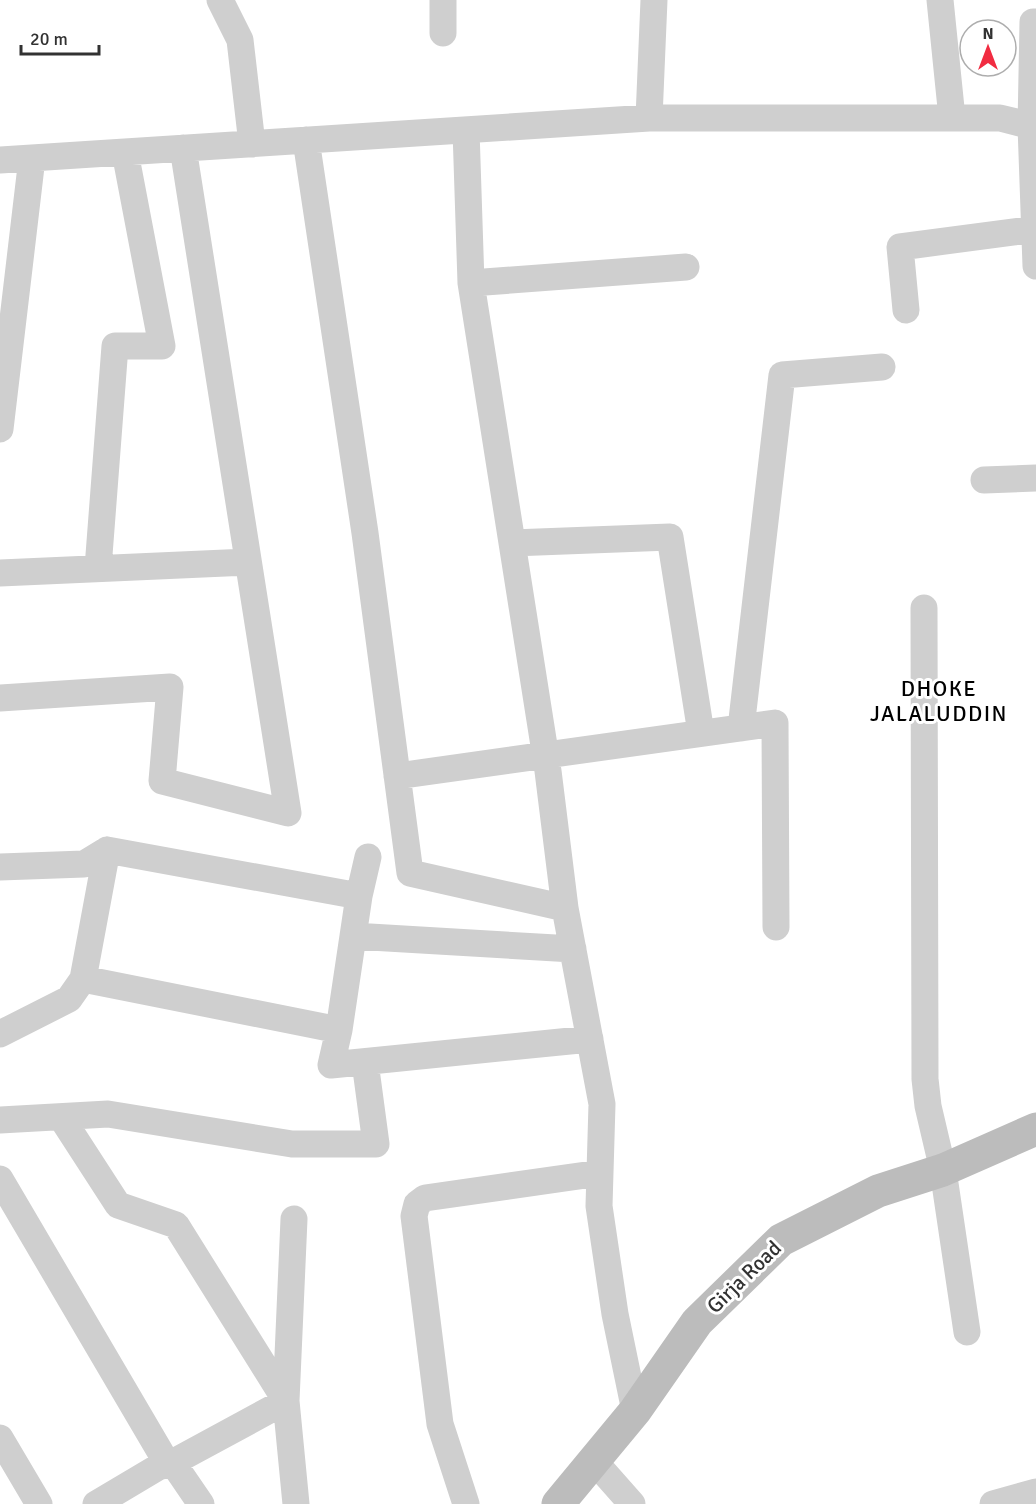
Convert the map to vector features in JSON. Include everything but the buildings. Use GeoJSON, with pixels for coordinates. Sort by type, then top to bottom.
{"type":"FeatureCollection","features":[{"type":"Feature","properties":{"kind":"main road","name":"Girja Road"},"geometry":{"type":"LineString","coordinates":[[558,1504],[635,1411],[697,1322],[781,1240],[879,1191],[943,1170],[1036,1129]]}},
{"type":"Feature","properties":{"kind":"street"},"geometry":{"type":"LineString","coordinates":[[220,0],[240,40],[252,144]]}},
{"type":"Feature","properties":{"kind":"street"},"geometry":{"type":"LineString","coordinates":[[443,0],[443,33]]}},
{"type":"Feature","properties":{"kind":"street"},"geometry":{"type":"LineString","coordinates":[[649,118],[654,0]]}},
{"type":"Feature","properties":{"kind":"street"},"geometry":{"type":"LineString","coordinates":[[940,0],[952,118]]}},
{"type":"Feature","properties":{"kind":"street"},"geometry":{"type":"LineString","coordinates":[[1036,22],[1033,22],[1036,266]]}},
{"type":"Feature","properties":{"kind":"street"},"geometry":{"type":"LineString","coordinates":[[0,160],[649,118],[1000,118],[1034,126]]}},
{"type":"Feature","properties":{"kind":"street"},"geometry":{"type":"LineString","coordinates":[[465,130],[471,283],[545,755],[565,908],[602,1104],[599,1206],[615,1314],[635,1411]]}},
{"type":"Feature","properties":{"kind":"street"},"geometry":{"type":"LineString","coordinates":[[306,140],[363,521],[410,873],[565,908]]}},
{"type":"Feature","properties":{"kind":"street"},"geometry":{"type":"LineString","coordinates":[[0,698],[170,687],[162,781],[288,813],[183,148]]}},
{"type":"Feature","properties":{"kind":"street"},"geometry":{"type":"LineString","coordinates":[[98,568],[115,346],[162,346],[125,152]]}},
{"type":"Feature","properties":{"kind":"street"},"geometry":{"type":"LineString","coordinates":[[0,429],[32,158]]}},
{"type":"Feature","properties":{"kind":"street"},"geometry":{"type":"LineString","coordinates":[[906,310],[900,247],[1035,230]]}},
{"type":"Feature","properties":{"kind":"street"},"geometry":{"type":"LineString","coordinates":[[471,283],[686,267]]}},
{"type":"Feature","properties":{"kind":"street"},"geometry":{"type":"LineString","coordinates":[[741,728],[782,375],[882,367]]}},
{"type":"Feature","properties":{"kind":"street"},"geometry":{"type":"LineString","coordinates":[[984,480],[1036,478]]}},
{"type":"Feature","properties":{"kind":"street"},"geometry":{"type":"LineString","coordinates":[[512,543],[670,537],[701,733]]}},
{"type":"Feature","properties":{"kind":"street"},"geometry":{"type":"LineString","coordinates":[[0,573],[248,562]]}},
{"type":"Feature","properties":{"kind":"street"},"geometry":{"type":"LineString","coordinates":[[924,608],[925,1079],[928,1106],[943,1170],[968,1332]]}},
{"type":"Feature","properties":{"kind":"street"},"geometry":{"type":"LineString","coordinates":[[397,776],[775,723],[776,927]]}},
{"type":"Feature","properties":{"kind":"street"},"geometry":{"type":"LineString","coordinates":[[0,867],[84,864],[107,850],[359,896]]}},
{"type":"Feature","properties":{"kind":"street"},"geometry":{"type":"LineString","coordinates":[[0,1034],[69,999],[83,979],[107,850]]}},
{"type":"Feature","properties":{"kind":"street"},"geometry":{"type":"LineString","coordinates":[[368,857],[359,896],[339,1030],[331,1065],[590,1039]]}},
{"type":"Feature","properties":{"kind":"street"},"geometry":{"type":"LineString","coordinates":[[353,936],[573,949]]}},
{"type":"Feature","properties":{"kind":"street"},"geometry":{"type":"LineString","coordinates":[[83,979],[339,1030]]}},
{"type":"Feature","properties":{"kind":"street"},"geometry":{"type":"LineString","coordinates":[[0,1120],[108,1114],[291,1144],[376,1144],[364,1062]]}},
{"type":"Feature","properties":{"kind":"street"},"geometry":{"type":"LineString","coordinates":[[61,1117],[118,1205],[176,1225],[286,1401]]}},
{"type":"Feature","properties":{"kind":"street"},"geometry":{"type":"LineString","coordinates":[[466,1504],[440,1424],[414,1216],[417,1204],[425,1198],[600,1173]]}},
{"type":"Feature","properties":{"kind":"street"},"geometry":{"type":"LineString","coordinates":[[0,1179],[168,1465]]}},
{"type":"Feature","properties":{"kind":"street"},"geometry":{"type":"LineString","coordinates":[[294,1219],[286,1401],[296,1504]]}},
{"type":"Feature","properties":{"kind":"street"},"geometry":{"type":"LineString","coordinates":[[168,1465],[286,1401]]}},
{"type":"Feature","properties":{"kind":"street"},"geometry":{"type":"LineString","coordinates":[[0,1438],[39,1504]]}},
{"type":"Feature","properties":{"kind":"street"},"geometry":{"type":"LineString","coordinates":[[594,1461],[632,1504]]}},
{"type":"Feature","properties":{"kind":"street"},"geometry":{"type":"LineString","coordinates":[[96,1504],[160,1466],[168,1465],[175,1466],[201,1504]]}},
{"type":"Feature","properties":{"kind":"street"},"geometry":{"type":"LineString","coordinates":[[993,1504],[1036,1492]]}},
{"type":"Feature","properties":{"kind":"district","name":"DHOKE JALALUDDIN"},"geometry":{"type":"Point","coordinates":[939,700]}}]}
